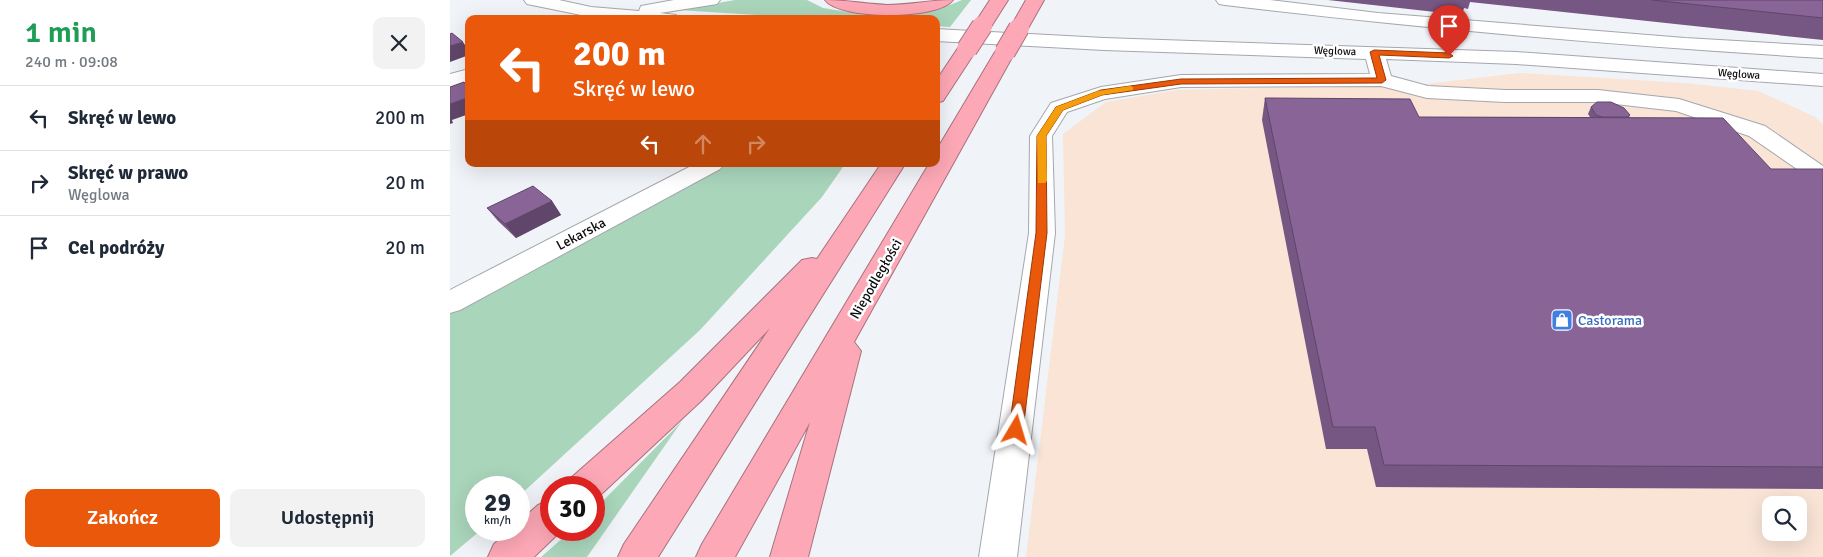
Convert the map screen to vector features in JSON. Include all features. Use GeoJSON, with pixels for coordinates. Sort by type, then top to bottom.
{"type":"FeatureCollection","features":[{"type":"Feature","properties":{"kind":"highway"},"geometry":{"type":"LineString","coordinates":[[834,0],[854,7],[881,10],[911,8],[944,0]]}},
{"type":"Feature","properties":{"kind":"highway"},"geometry":{"type":"LineString","coordinates":[[940,91],[999,0]]}},
{"type":"Feature","properties":{"kind":"highway","name":"Niepodległości"},"geometry":{"type":"LineString","coordinates":[[940,166],[1035,0]]}},
{"type":"Feature","properties":{"kind":"highway"},"geometry":{"type":"LineString","coordinates":[[637,557],[891,167]]}},
{"type":"Feature","properties":{"kind":"highway","name":"Niepodległości"},"geometry":{"type":"LineString","coordinates":[[715,557],[939,167]]}},
{"type":"Feature","properties":{"kind":"highway"},"geometry":{"type":"LineString","coordinates":[[597,476],[691,391],[856,221]]}},
{"type":"Feature","properties":{"kind":"highway"},"geometry":{"type":"LineString","coordinates":[[789,557],[857,311]]}},
{"type":"Feature","properties":{"kind":"highway"},"geometry":{"type":"LineString","coordinates":[[507,557],[540,527]]}},
{"type":"Feature","properties":{"kind":"street"},"geometry":{"type":"LineString","coordinates":[[533,0],[611,15]]}},
{"type":"Feature","properties":{"kind":"street"},"geometry":{"type":"LineString","coordinates":[[631,15],[662,6],[711,0]]}},
{"type":"Feature","properties":{"kind":"street"},"geometry":{"type":"LineString","coordinates":[[1225,0],[1378,18],[1685,44],[1823,52]]}},
{"type":"Feature","properties":{"kind":"street","name":"Węglowa"},"geometry":{"type":"LineString","coordinates":[[940,35],[1104,44],[1516,58],[1813,79]]}},
{"type":"Feature","properties":{"kind":"street"},"geometry":{"type":"LineString","coordinates":[[1374,52],[1382,80]]}},
{"type":"Feature","properties":{"kind":"street"},"geometry":{"type":"LineString","coordinates":[[450,81],[465,76]]}},
{"type":"Feature","properties":{"kind":"street"},"geometry":{"type":"LineString","coordinates":[[1813,79],[1823,94]]}},
{"type":"Feature","properties":{"kind":"street"},"geometry":{"type":"LineString","coordinates":[[998,557],[1042,233],[1041,136],[1059,108],[1101,93],[1181,81],[1382,80],[1427,92],[1505,96],[1598,96],[1680,105],[1757,131],[1818,173]]}},
{"type":"Feature","properties":{"kind":"street","name":"Lekarska"},"geometry":{"type":"LineString","coordinates":[[450,303],[706,167]]}},
{"type":"Feature","properties":{"kind":"shaded area"},"geometry":{"type":"Polygon","coordinates":[[[1520,73],[1685,83],[1758,91],[1815,117],[1823,124],[1823,557],[1026,557],[1065,236],[1063,134],[1106,102],[1177,90],[1426,84],[1520,73]]]}},
{"type":"Feature","properties":{"kind":"green space"},"geometry":{"type":"Polygon","coordinates":[[[735,0],[807,0],[823,8],[848,12],[887,14],[915,12],[950,5],[962,0],[971,0],[950,27],[940,26],[940,15],[757,15],[678,10],[735,0]]]}},
{"type":"Feature","properties":{"kind":"green space"},"geometry":{"type":"Polygon","coordinates":[[[718,167],[843,167],[822,197],[700,330],[530,486],[530,476],[465,476],[465,541],[468,541],[450,556],[450,311],[718,167]]]}},
{"type":"Feature","properties":{"kind":"green space"},"geometry":{"type":"Polygon","coordinates":[[[682,421],[605,531],[605,499],[682,421]]]}},
{"type":"Feature","properties":{"kind":"green space"},"geometry":{"type":"Polygon","coordinates":[[[559,541],[598,541],[587,557],[541,557],[559,541]]]}},
{"type":"Feature","properties":{"kind":"building"},"geometry":{"type":"Polygon","coordinates":[[[1652,0],[1823,0],[1823,18],[1652,0]]]}},
{"type":"Feature","properties":{"kind":"building"},"geometry":{"type":"Polygon","coordinates":[[[452,33],[463,42],[450,46],[450,34],[452,33]]]}},
{"type":"Feature","properties":{"kind":"building"},"geometry":{"type":"Polygon","coordinates":[[[464,82],[465,98],[450,104],[450,87],[464,82]]]}},
{"type":"Feature","properties":{"kind":"building","name":"Castorama"},"geometry":{"type":"Polygon","coordinates":[[[1265,98],[1410,99],[1419,117],[1723,118],[1771,169],[1823,169],[1823,467],[1384,465],[1375,427],[1333,427],[1265,98]]]}},
{"type":"Feature","properties":{"kind":"building"},"geometry":{"type":"Polygon","coordinates":[[[1597,102],[1611,102],[1624,108],[1630,115],[1628,117],[1602,117],[1596,115],[1591,107],[1597,102]]]}},
{"type":"Feature","properties":{"kind":"building"},"geometry":{"type":"Polygon","coordinates":[[[533,186],[552,201],[505,224],[487,208],[533,186]]]}},
{"type":"Feature","properties":{"kind":"slow traffic"},"geometry":{"type":"LineString","coordinates":[[1042,181],[1041,136],[1059,108],[1101,93],[1130,89]]}},
{"type":"Feature","properties":{"kind":"place","name":"Castorama"},"geometry":{"type":"Point","coordinates":[1562,320]}},
{"type":"Feature","properties":{"kind":"route"},"geometry":{"type":"LineString","coordinates":[[1016,430],[1042,233],[1041,136],[1059,108],[1101,93],[1181,81],[1382,80],[1374,52],[1449,56]]}}]}
